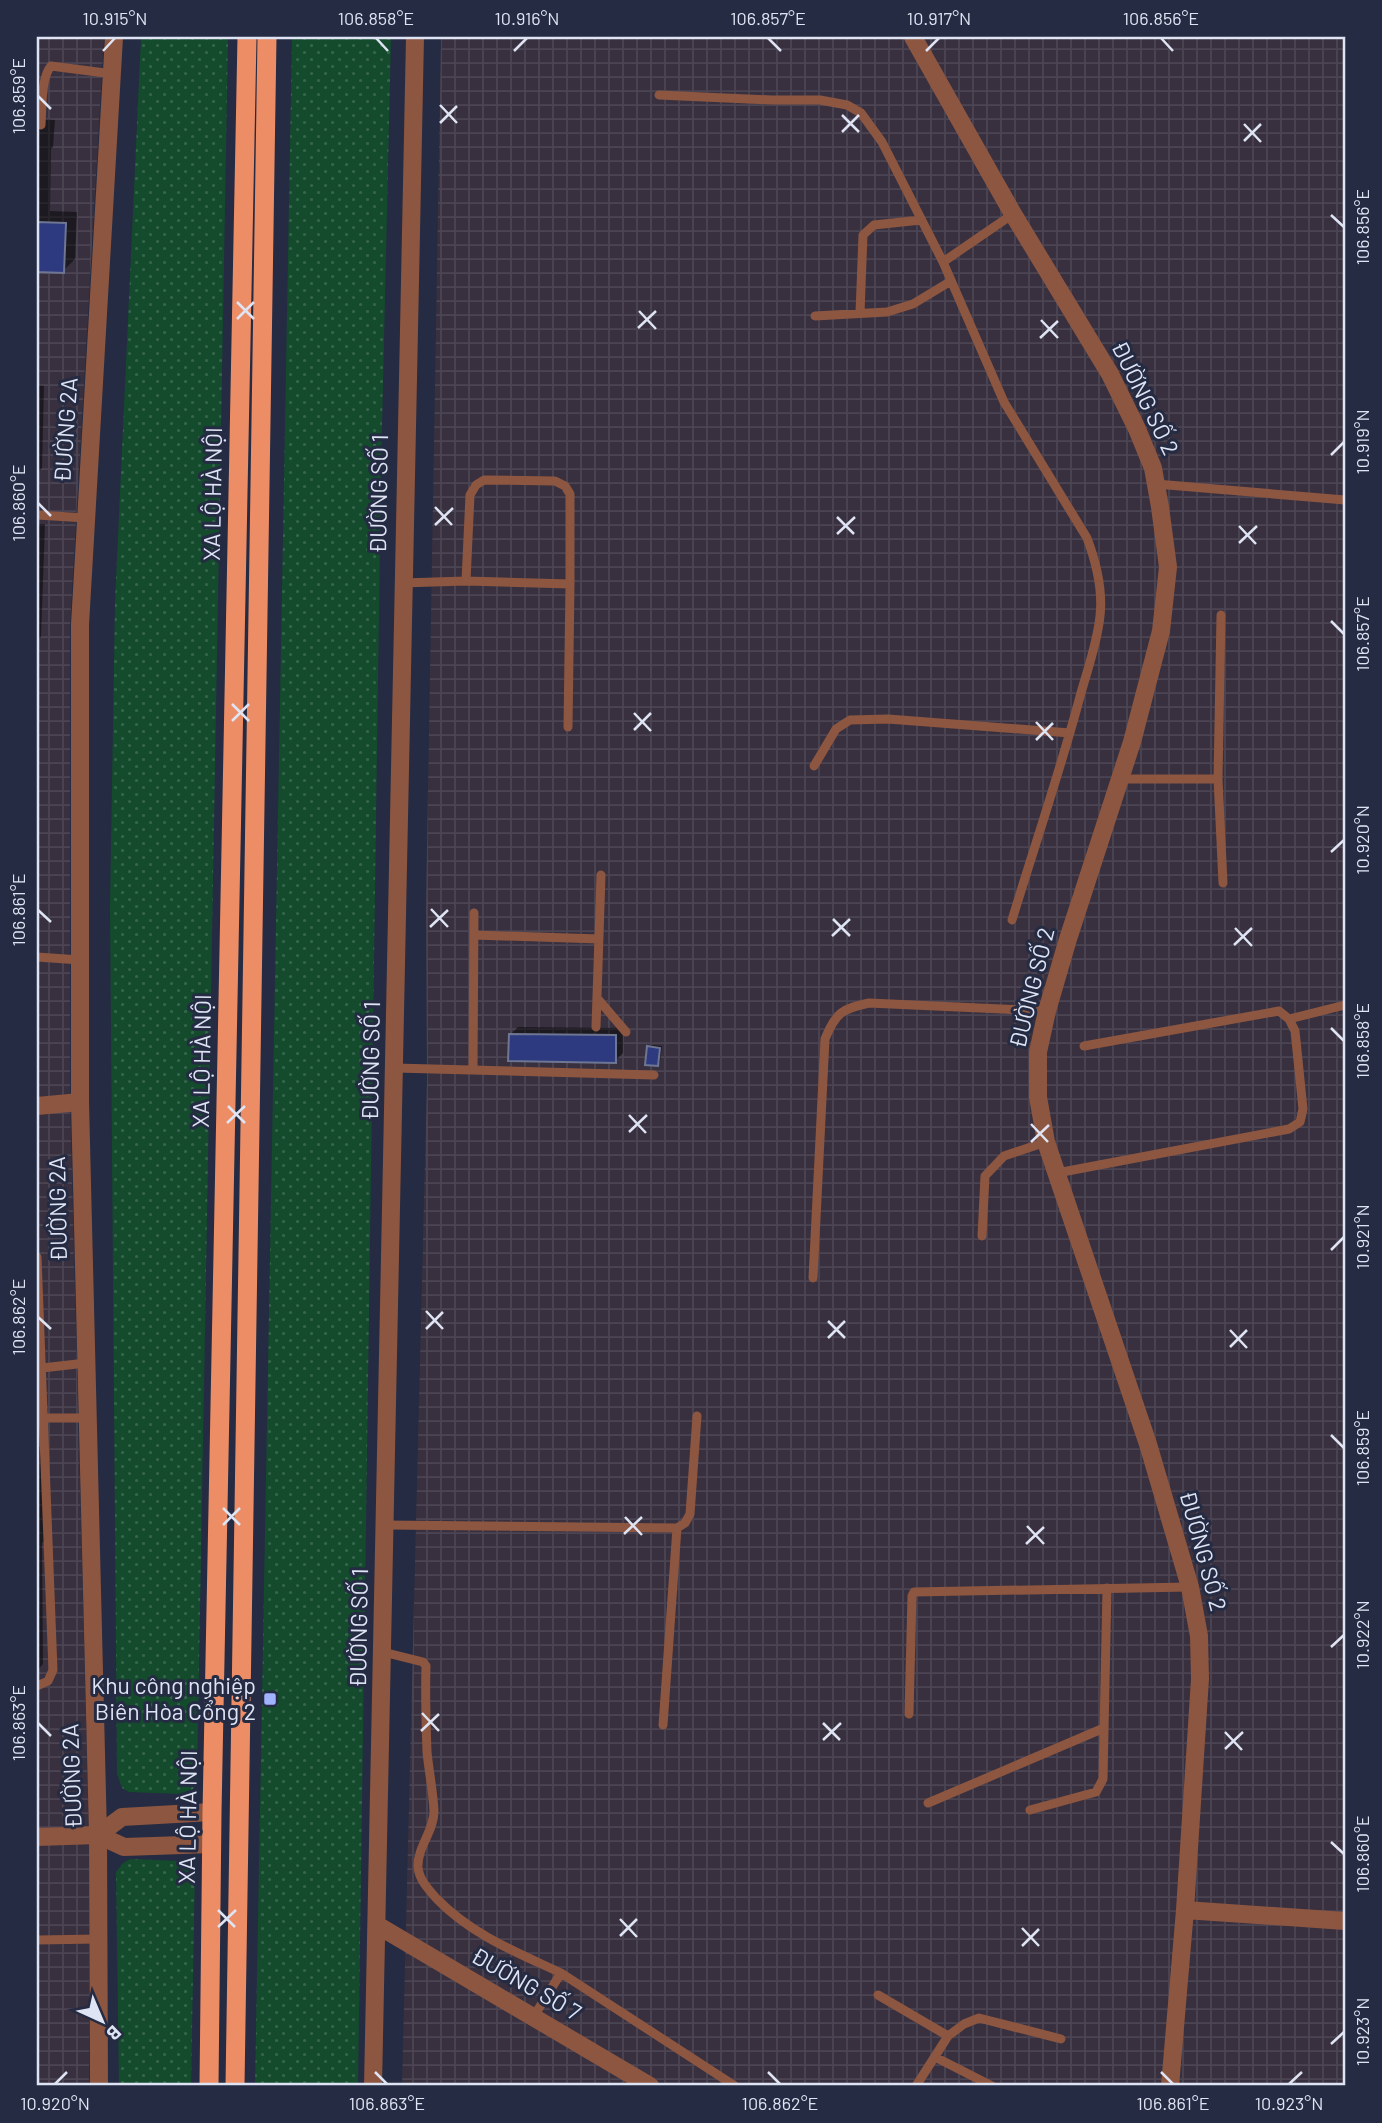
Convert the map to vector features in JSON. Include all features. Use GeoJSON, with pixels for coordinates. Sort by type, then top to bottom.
{"type":"FeatureCollection","features":[{"type":"Feature","properties":{"kind":"highway","name":"XA LỘ HÀ NỘI"},"geometry":{"type":"LineString","coordinates":[[209,2086],[247,37]]}},
{"type":"Feature","properties":{"kind":"highway","name":"XA LỘ HÀ NỘI"},"geometry":{"type":"LineString","coordinates":[[235,2086],[267,37]]}},
{"type":"Feature","properties":{"kind":"street","name":"ĐƯỜNG 2A"},"geometry":{"type":"LineString","coordinates":[[99,2086],[98,1835],[80,1102],[80,625],[114,37]]}},
{"type":"Feature","properties":{"kind":"street","name":"ĐƯỜNG SỐ 1"},"geometry":{"type":"LineString","coordinates":[[373,2086],[415,37]]}},
{"type":"Feature","properties":{"kind":"street","name":"ĐƯỜNG SỐ 2"},"geometry":{"type":"LineString","coordinates":[[914,37],[1013,214],[1110,374],[1137,429],[1153,468],[1168,567],[1161,631],[1132,743],[1047,1012],[1038,1052],[1038,1097],[1046,1142],[1148,1444],[1190,1587],[1199,1636],[1200,1679],[1170,2086]]}},
{"type":"Feature","properties":{"kind":"street"},"geometry":{"type":"LineString","coordinates":[[37,1106],[80,1102]]}},
{"type":"Feature","properties":{"kind":"street"},"geometry":{"type":"LineString","coordinates":[[98,1835],[122,1817],[212,1812]]}},
{"type":"Feature","properties":{"kind":"street"},"geometry":{"type":"LineString","coordinates":[[37,1837],[98,1835],[124,1847],[212,1844]]}},
{"type":"Feature","properties":{"kind":"street"},"geometry":{"type":"LineString","coordinates":[[1185,1910],[1345,1920]]}},
{"type":"Feature","properties":{"kind":"street","name":"ĐƯỜNG SỐ 7"},"geometry":{"type":"LineString","coordinates":[[377,1925],[650,2086]]}},
{"type":"Feature","properties":{"kind":"lane"},"geometry":{"type":"LineString","coordinates":[[41,125],[44,85],[47,70],[51,66],[113,74]]}},
{"type":"Feature","properties":{"kind":"lane"},"geometry":{"type":"LineString","coordinates":[[659,94],[820,100],[848,104],[862,113],[882,142],[943,262],[1004,402],[1087,538],[1094,555],[1099,582],[1100,616],[1070,733],[1012,920]]}},
{"type":"Feature","properties":{"kind":"lane"},"geometry":{"type":"LineString","coordinates":[[943,262],[1013,214]]}},
{"type":"Feature","properties":{"kind":"lane"},"geometry":{"type":"LineString","coordinates":[[860,313],[863,235],[874,225],[921,220]]}},
{"type":"Feature","properties":{"kind":"lane"},"geometry":{"type":"LineString","coordinates":[[815,316],[887,312],[913,304],[951,281]]}},
{"type":"Feature","properties":{"kind":"lane"},"geometry":{"type":"LineString","coordinates":[[466,580],[470,495],[476,485],[484,480],[555,481],[565,486],[570,494],[568,727]]}},
{"type":"Feature","properties":{"kind":"lane"},"geometry":{"type":"LineString","coordinates":[[1156,484],[1345,500]]}},
{"type":"Feature","properties":{"kind":"lane"},"geometry":{"type":"LineString","coordinates":[[37,515],[86,518]]}},
{"type":"Feature","properties":{"kind":"lane"},"geometry":{"type":"LineString","coordinates":[[402,583],[466,580],[570,584]]}},
{"type":"Feature","properties":{"kind":"lane"},"geometry":{"type":"LineString","coordinates":[[1221,615],[1218,779],[1223,883]]}},
{"type":"Feature","properties":{"kind":"lane"},"geometry":{"type":"LineString","coordinates":[[814,766],[836,729],[850,720],[888,719],[1070,733]]}},
{"type":"Feature","properties":{"kind":"lane"},"geometry":{"type":"LineString","coordinates":[[1119,779],[1218,779]]}},
{"type":"Feature","properties":{"kind":"lane"},"geometry":{"type":"LineString","coordinates":[[596,1027],[601,875]]}},
{"type":"Feature","properties":{"kind":"lane"},"geometry":{"type":"LineString","coordinates":[[472,1070],[474,913]]}},
{"type":"Feature","properties":{"kind":"lane"},"geometry":{"type":"LineString","coordinates":[[474,935],[599,939]]}},
{"type":"Feature","properties":{"kind":"lane"},"geometry":{"type":"LineString","coordinates":[[37,957],[80,960]]}},
{"type":"Feature","properties":{"kind":"lane"},"geometry":{"type":"LineString","coordinates":[[597,998],[626,1032]]}},
{"type":"Feature","properties":{"kind":"lane"},"geometry":{"type":"LineString","coordinates":[[813,1278],[825,1039],[832,1021],[847,1008],[869,1003],[1047,1012]]}},
{"type":"Feature","properties":{"kind":"lane"},"geometry":{"type":"LineString","coordinates":[[1289,1019],[1345,1005]]}},
{"type":"Feature","properties":{"kind":"lane"},"geometry":{"type":"LineString","coordinates":[[1057,1173],[1289,1129],[1300,1122],[1303,1109],[1295,1031],[1289,1019],[1279,1012],[1084,1045]]}},
{"type":"Feature","properties":{"kind":"lane"},"geometry":{"type":"LineString","coordinates":[[395,1068],[654,1075]]}},
{"type":"Feature","properties":{"kind":"lane"},"geometry":{"type":"LineString","coordinates":[[982,1236],[985,1176],[1004,1156],[1046,1142]]}},
{"type":"Feature","properties":{"kind":"lane"},"geometry":{"type":"LineString","coordinates":[[37,1257],[42,1368],[40,1418],[53,1670],[48,1681],[37,1686]]}},
{"type":"Feature","properties":{"kind":"lane"},"geometry":{"type":"LineString","coordinates":[[42,1368],[86,1363]]}},
{"type":"Feature","properties":{"kind":"lane"},"geometry":{"type":"LineString","coordinates":[[386,1525],[677,1528],[685,1523],[690,1514],[697,1416]]}},
{"type":"Feature","properties":{"kind":"lane"},"geometry":{"type":"LineString","coordinates":[[40,1418],[87,1419]]}},
{"type":"Feature","properties":{"kind":"lane"},"geometry":{"type":"LineString","coordinates":[[663,1726],[677,1528]]}},
{"type":"Feature","properties":{"kind":"lane"},"geometry":{"type":"LineString","coordinates":[[909,1714],[914,1592],[1190,1587]]}},
{"type":"Feature","properties":{"kind":"lane"},"geometry":{"type":"LineString","coordinates":[[1030,1810],[1096,1792],[1103,1779],[1107,1588]]}},
{"type":"Feature","properties":{"kind":"lane"},"geometry":{"type":"LineString","coordinates":[[383,1652],[423,1662],[426,1666],[428,1753],[434,1810],[433,1824],[418,1863],[419,1873],[428,1888],[450,1912],[474,1930],[561,1973],[735,2086]]}},
{"type":"Feature","properties":{"kind":"lane"},"geometry":{"type":"LineString","coordinates":[[928,1803],[1104,1727]]}},
{"type":"Feature","properties":{"kind":"lane"},"geometry":{"type":"LineString","coordinates":[[37,1940],[99,1939]]}},
{"type":"Feature","properties":{"kind":"lane"},"geometry":{"type":"LineString","coordinates":[[534,2016],[561,1973]]}},
{"type":"Feature","properties":{"kind":"lane"},"geometry":{"type":"LineString","coordinates":[[878,1995],[948,2036]]}},
{"type":"Feature","properties":{"kind":"lane"},"geometry":{"type":"LineString","coordinates":[[916,2086],[948,2036],[964,2024],[979,2018],[1061,2039]]}},
{"type":"Feature","properties":{"kind":"lane"},"geometry":{"type":"LineString","coordinates":[[935,2057],[992,2086]]}},
{"type":"Feature","properties":{"kind":"shaded area"},"geometry":{"type":"Polygon","coordinates":[[[37,37],[104,37],[70,626],[70,1097],[89,1842],[89,2086],[37,2086],[37,37]]]}},
{"type":"Feature","properties":{"kind":"shaded area"},"geometry":{"type":"Polygon","coordinates":[[[441,37],[1345,37],[1345,2086],[402,2086],[427,1080],[426,906],[441,37]]]}},
{"type":"Feature","properties":{"kind":"green space"},"geometry":{"type":"Polygon","coordinates":[[[141,37],[228,37],[197,1779],[193,1789],[181,1794],[129,1792],[122,1788],[117,1774],[110,907],[115,602],[141,37]]]}},
{"type":"Feature","properties":{"kind":"green space"},"geometry":{"type":"Polygon","coordinates":[[[292,37],[391,37],[381,470],[358,2086],[255,2086],[292,37]]]}},
{"type":"Feature","properties":{"kind":"green space"},"geometry":{"type":"Polygon","coordinates":[[[130,1859],[184,1861],[191,1864],[195,1870],[191,2086],[119,2086],[116,1872],[130,1859]]]}},
{"type":"Feature","properties":{"kind":"building"},"geometry":{"type":"Polygon","coordinates":[[[37,222],[66,223],[64,273],[37,272],[37,222]]]}},
{"type":"Feature","properties":{"kind":"building"},"geometry":{"type":"Polygon","coordinates":[[[509,1034],[616,1035],[616,1063],[508,1061],[509,1034]]]}},
{"type":"Feature","properties":{"kind":"building"},"geometry":{"type":"Polygon","coordinates":[[[647,1046],[660,1048],[658,1066],[645,1065],[647,1046]]]}},
{"type":"Feature","properties":{"kind":"place","name":"Khu công nghiệp Biên Hòa Cổng 2"},"geometry":{"type":"Point","coordinates":[270,1699]}}]}
